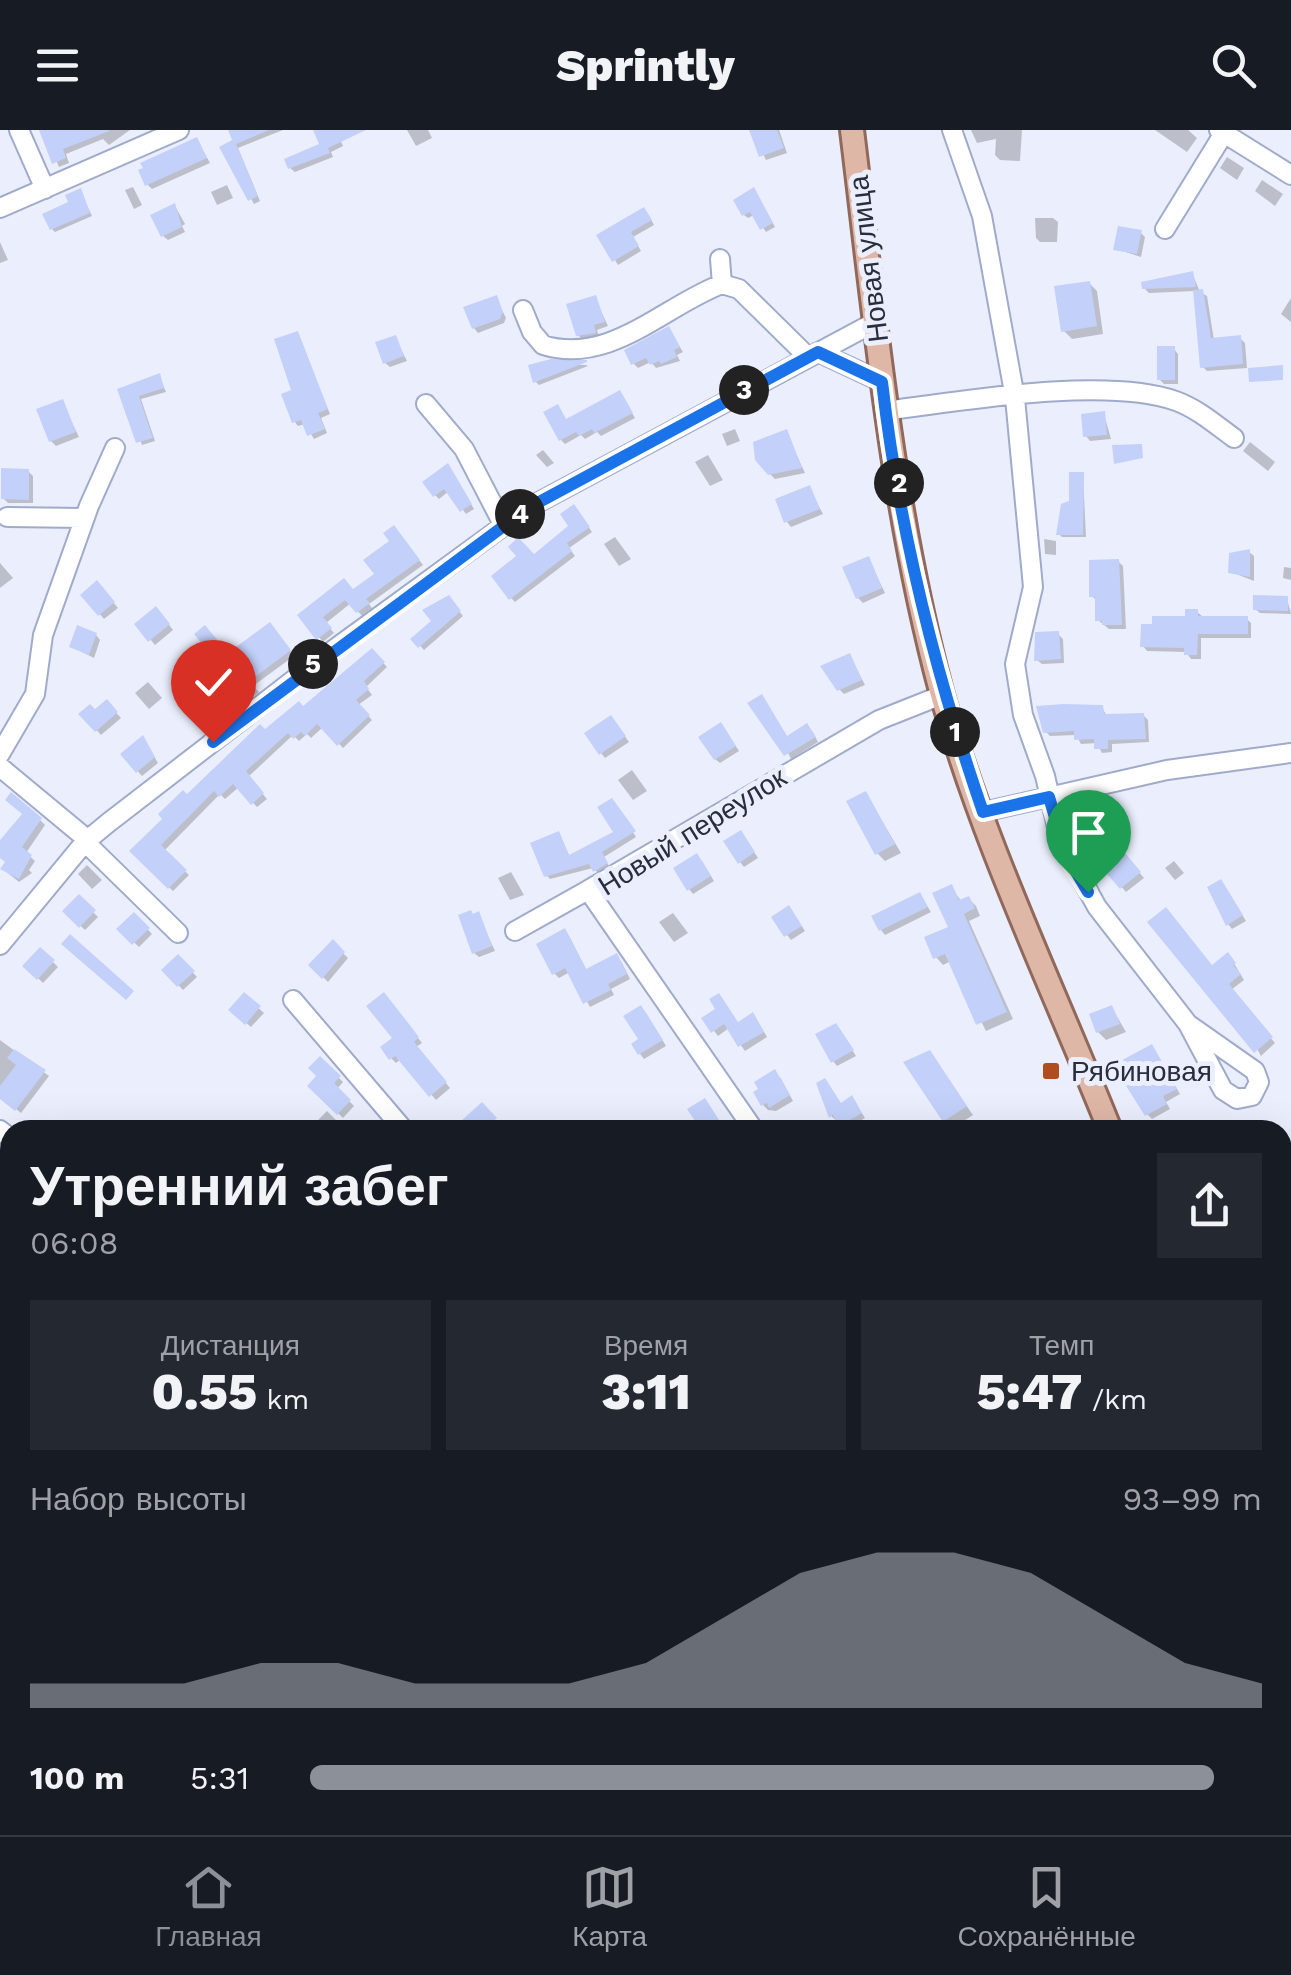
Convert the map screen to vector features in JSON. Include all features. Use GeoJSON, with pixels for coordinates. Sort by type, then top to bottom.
{"type":"FeatureCollection","features":[{"type":"Feature","properties":{"kind":"main road","name":"Новая улица"},"geometry":{"type":"LineString","coordinates":[[852,130],[885,410],[942,695],[983,812],[1106,1120]]}},
{"type":"Feature","properties":{"kind":"street"},"geometry":{"type":"LineString","coordinates":[[19,130],[45,188]]}},
{"type":"Feature","properties":{"kind":"street"},"geometry":{"type":"LineString","coordinates":[[0,208],[179,130]]}},
{"type":"Feature","properties":{"kind":"street"},"geometry":{"type":"LineString","coordinates":[[952,130],[982,216],[1015,398],[1033,587],[1014,664],[1023,715],[1072,868],[1188,1024]]}},
{"type":"Feature","properties":{"kind":"street"},"geometry":{"type":"LineString","coordinates":[[1166,229],[1222,132],[1291,174]]}},
{"type":"Feature","properties":{"kind":"street"},"geometry":{"type":"LineString","coordinates":[[720,260],[722,284]]}},
{"type":"Feature","properties":{"kind":"street"},"geometry":{"type":"LineString","coordinates":[[523,310],[532,332],[543,344],[583,347],[640,329],[722,284],[739,289],[813,355],[882,382]]}},
{"type":"Feature","properties":{"kind":"street"},"geometry":{"type":"LineString","coordinates":[[0,945],[86,841],[318,661],[504,526],[672,428],[875,322]]}},
{"type":"Feature","properties":{"kind":"street"},"geometry":{"type":"LineString","coordinates":[[885,410],[1094,393],[1162,397],[1192,408],[1234,438]]}},
{"type":"Feature","properties":{"kind":"street"},"geometry":{"type":"LineString","coordinates":[[426,404],[464,449],[504,526]]}},
{"type":"Feature","properties":{"kind":"street"},"geometry":{"type":"LineString","coordinates":[[0,754],[35,694],[38,650],[84,518],[115,448]]}},
{"type":"Feature","properties":{"kind":"street"},"geometry":{"type":"LineString","coordinates":[[6,517],[84,518]]}},
{"type":"Feature","properties":{"kind":"street","name":"Новый переулок"},"geometry":{"type":"LineString","coordinates":[[747,1120],[588,890],[879,720],[942,695]]}},
{"type":"Feature","properties":{"kind":"street"},"geometry":{"type":"LineString","coordinates":[[983,812],[1167,770],[1291,753]]}},
{"type":"Feature","properties":{"kind":"street"},"geometry":{"type":"LineString","coordinates":[[0,767],[86,841],[178,933]]}},
{"type":"Feature","properties":{"kind":"street"},"geometry":{"type":"LineString","coordinates":[[516,931],[588,890]]}},
{"type":"Feature","properties":{"kind":"street"},"geometry":{"type":"LineString","coordinates":[[294,1000],[396,1120]]}},
{"type":"Feature","properties":{"kind":"building"},"geometry":{"type":"Polygon","coordinates":[[[39,130],[109,131],[63,149],[66,158],[52,164],[39,130]]]}},
{"type":"Feature","properties":{"kind":"building"},"geometry":{"type":"Polygon","coordinates":[[[228,130],[269,130],[236,144],[258,196],[248,201],[219,147],[232,140],[228,130]]]}},
{"type":"Feature","properties":{"kind":"building"},"geometry":{"type":"Polygon","coordinates":[[[313,130],[366,130],[328,148],[330,153],[288,169],[284,159],[319,144],[313,130]]]}},
{"type":"Feature","properties":{"kind":"building"},"geometry":{"type":"Polygon","coordinates":[[[749,130],[777,130],[784,148],[759,157],[749,130]]]}},
{"type":"Feature","properties":{"kind":"building"},"geometry":{"type":"Polygon","coordinates":[[[197,137],[207,158],[145,186],[138,170],[143,168],[140,163],[197,137]]]}},
{"type":"Feature","properties":{"kind":"building"},"geometry":{"type":"Polygon","coordinates":[[[754,187],[773,223],[760,230],[750,212],[742,216],[733,200],[754,187]]]}},
{"type":"Feature","properties":{"kind":"building"},"geometry":{"type":"Polygon","coordinates":[[[81,188],[90,213],[50,230],[42,214],[68,202],[65,195],[81,188]]]}},
{"type":"Feature","properties":{"kind":"building"},"geometry":{"type":"Polygon","coordinates":[[[175,203],[182,227],[161,237],[150,215],[175,203]]]}},
{"type":"Feature","properties":{"kind":"building"},"geometry":{"type":"Polygon","coordinates":[[[644,207],[652,220],[631,232],[639,246],[612,262],[596,235],[644,207]]]}},
{"type":"Feature","properties":{"kind":"building"},"geometry":{"type":"Polygon","coordinates":[[[1118,226],[1142,230],[1137,254],[1113,250],[1118,226]]]}},
{"type":"Feature","properties":{"kind":"building"},"geometry":{"type":"Polygon","coordinates":[[[1193,271],[1196,287],[1142,289],[1141,282],[1193,271]]]}},
{"type":"Feature","properties":{"kind":"building"},"geometry":{"type":"Polygon","coordinates":[[[1090,281],[1097,326],[1061,332],[1054,286],[1090,281]]]}},
{"type":"Feature","properties":{"kind":"building"},"geometry":{"type":"Polygon","coordinates":[[[1203,289],[1211,338],[1241,335],[1243,364],[1200,368],[1193,290],[1203,289]]]}},
{"type":"Feature","properties":{"kind":"building"},"geometry":{"type":"Polygon","coordinates":[[[497,295],[503,312],[500,319],[472,329],[463,307],[497,295]]]}},
{"type":"Feature","properties":{"kind":"building"},"geometry":{"type":"Polygon","coordinates":[[[596,295],[605,322],[594,325],[596,333],[576,336],[566,304],[596,295]]]}},
{"type":"Feature","properties":{"kind":"building"},"geometry":{"type":"Polygon","coordinates":[[[669,326],[680,347],[674,350],[677,357],[650,365],[646,358],[631,365],[624,350],[669,326]]]}},
{"type":"Feature","properties":{"kind":"building"},"geometry":{"type":"Polygon","coordinates":[[[298,331],[328,409],[318,413],[325,429],[307,436],[301,420],[292,423],[281,394],[291,390],[274,339],[298,331]]]}},
{"type":"Feature","properties":{"kind":"building"},"geometry":{"type":"Polygon","coordinates":[[[396,335],[404,356],[383,364],[375,342],[396,335]]]}},
{"type":"Feature","properties":{"kind":"building"},"geometry":{"type":"Polygon","coordinates":[[[1157,346],[1175,346],[1175,380],[1157,380],[1157,346]]]}},
{"type":"Feature","properties":{"kind":"building"},"geometry":{"type":"Polygon","coordinates":[[[551,359],[587,362],[533,383],[528,365],[551,359]]]}},
{"type":"Feature","properties":{"kind":"building"},"geometry":{"type":"Polygon","coordinates":[[[1283,365],[1283,380],[1249,382],[1248,368],[1283,365]]]}},
{"type":"Feature","properties":{"kind":"building"},"geometry":{"type":"Polygon","coordinates":[[[160,373],[164,388],[139,396],[153,438],[136,443],[117,389],[160,373]]]}},
{"type":"Feature","properties":{"kind":"building"},"geometry":{"type":"Polygon","coordinates":[[[620,390],[633,413],[594,433],[592,429],[579,436],[576,432],[559,441],[543,412],[558,404],[566,419],[620,390]]]}},
{"type":"Feature","properties":{"kind":"building"},"geometry":{"type":"Polygon","coordinates":[[[63,399],[76,432],[49,442],[36,409],[63,399]]]}},
{"type":"Feature","properties":{"kind":"building"},"geometry":{"type":"Polygon","coordinates":[[[1105,411],[1107,435],[1083,437],[1081,414],[1105,411]]]}},
{"type":"Feature","properties":{"kind":"building"},"geometry":{"type":"Polygon","coordinates":[[[787,429],[802,468],[768,475],[755,460],[753,442],[787,429]]]}},
{"type":"Feature","properties":{"kind":"building"},"geometry":{"type":"Polygon","coordinates":[[[1142,444],[1143,458],[1114,464],[1112,445],[1142,444]]]}},
{"type":"Feature","properties":{"kind":"building"},"geometry":{"type":"Polygon","coordinates":[[[448,463],[472,504],[460,512],[444,489],[433,497],[422,482],[448,463]]]}},
{"type":"Feature","properties":{"kind":"building"},"geometry":{"type":"Polygon","coordinates":[[[1,468],[29,469],[29,500],[1,499],[1,468]]]}},
{"type":"Feature","properties":{"kind":"building"},"geometry":{"type":"Polygon","coordinates":[[[1069,472],[1084,472],[1083,535],[1056,535],[1061,504],[1069,501],[1069,472]]]}},
{"type":"Feature","properties":{"kind":"building"},"geometry":{"type":"Polygon","coordinates":[[[810,485],[820,509],[784,523],[775,499],[810,485]]]}},
{"type":"Feature","properties":{"kind":"building"},"geometry":{"type":"Polygon","coordinates":[[[574,504],[590,527],[567,543],[572,551],[509,600],[491,576],[516,556],[508,547],[518,537],[534,554],[568,526],[560,514],[574,504]]]}},
{"type":"Feature","properties":{"kind":"building"},"geometry":{"type":"Polygon","coordinates":[[[394,525],[420,560],[366,599],[370,603],[356,613],[345,600],[323,617],[332,628],[316,640],[297,615],[344,578],[353,589],[374,574],[363,560],[389,541],[383,533],[394,525]]]}},
{"type":"Feature","properties":{"kind":"building"},"geometry":{"type":"Polygon","coordinates":[[[1250,549],[1250,577],[1228,573],[1229,553],[1250,549]]]}},
{"type":"Feature","properties":{"kind":"building"},"geometry":{"type":"Polygon","coordinates":[[[869,556],[882,588],[856,599],[842,567],[869,556]]]}},
{"type":"Feature","properties":{"kind":"building"},"geometry":{"type":"Polygon","coordinates":[[[1119,559],[1122,625],[1102,625],[1102,621],[1095,621],[1095,597],[1089,597],[1089,560],[1119,559]]]}},
{"type":"Feature","properties":{"kind":"building"},"geometry":{"type":"Polygon","coordinates":[[[97,580],[115,602],[98,616],[80,595],[97,580]]]}},
{"type":"Feature","properties":{"kind":"building"},"geometry":{"type":"Polygon","coordinates":[[[449,595],[461,611],[418,648],[410,639],[431,621],[422,610],[449,595]]]}},
{"type":"Feature","properties":{"kind":"building"},"geometry":{"type":"Polygon","coordinates":[[[1253,595],[1288,596],[1288,611],[1253,610],[1253,595]]]}},
{"type":"Feature","properties":{"kind":"building"},"geometry":{"type":"Polygon","coordinates":[[[156,606],[170,624],[148,642],[134,624],[156,606]]]}},
{"type":"Feature","properties":{"kind":"building"},"geometry":{"type":"Polygon","coordinates":[[[1185,609],[1198,609],[1198,616],[1248,616],[1248,634],[1198,634],[1197,655],[1184,655],[1184,648],[1140,647],[1141,624],[1152,624],[1152,616],[1185,616],[1185,609]]]}},
{"type":"Feature","properties":{"kind":"building"},"geometry":{"type":"Polygon","coordinates":[[[270,622],[291,650],[251,680],[256,686],[234,705],[229,698],[196,718],[181,698],[211,675],[205,669],[216,661],[194,634],[205,625],[228,653],[270,622]]]}},
{"type":"Feature","properties":{"kind":"building"},"geometry":{"type":"Polygon","coordinates":[[[77,625],[97,633],[89,655],[69,647],[77,625]]]}},
{"type":"Feature","properties":{"kind":"building"},"geometry":{"type":"Polygon","coordinates":[[[1059,631],[1061,659],[1034,661],[1035,632],[1059,631]]]}},
{"type":"Feature","properties":{"kind":"building"},"geometry":{"type":"Polygon","coordinates":[[[372,648],[385,662],[364,681],[369,689],[356,700],[370,715],[337,746],[317,724],[305,736],[301,732],[293,739],[288,733],[246,771],[264,793],[251,805],[233,784],[219,797],[214,791],[161,845],[187,870],[168,889],[129,851],[162,819],[158,814],[183,790],[187,794],[260,724],[265,729],[299,701],[303,706],[372,648]]]}},
{"type":"Feature","properties":{"kind":"building"},"geometry":{"type":"Polygon","coordinates":[[[850,653],[862,680],[837,691],[820,666],[850,653]]]}},
{"type":"Feature","properties":{"kind":"building"},"geometry":{"type":"Polygon","coordinates":[[[762,694],[787,736],[807,723],[816,737],[784,756],[747,703],[762,694]]]}},
{"type":"Feature","properties":{"kind":"building"},"geometry":{"type":"Polygon","coordinates":[[[107,699],[118,712],[95,732],[78,714],[90,704],[95,709],[107,699]]]}},
{"type":"Feature","properties":{"kind":"building"},"geometry":{"type":"Polygon","coordinates":[[[1103,705],[1104,714],[1144,713],[1146,739],[1108,740],[1108,749],[1094,749],[1094,739],[1074,740],[1074,731],[1043,733],[1036,706],[1103,705]]]}},
{"type":"Feature","properties":{"kind":"building"},"geometry":{"type":"Polygon","coordinates":[[[611,715],[626,736],[599,755],[584,733],[611,715]]]}},
{"type":"Feature","properties":{"kind":"building"},"geometry":{"type":"Polygon","coordinates":[[[721,722],[736,746],[714,760],[698,737],[721,722]]]}},
{"type":"Feature","properties":{"kind":"building"},"geometry":{"type":"Polygon","coordinates":[[[143,735],[155,757],[136,773],[120,754],[143,735]]]}},
{"type":"Feature","properties":{"kind":"building"},"geometry":{"type":"Polygon","coordinates":[[[866,791],[895,844],[875,855],[846,801],[866,791]]]}},
{"type":"Feature","properties":{"kind":"building"},"geometry":{"type":"Polygon","coordinates":[[[11,792],[42,818],[22,847],[32,855],[19,879],[0,869],[5,862],[0,858],[0,840],[22,814],[5,800],[11,792]]]}},
{"type":"Feature","properties":{"kind":"building"},"geometry":{"type":"Polygon","coordinates":[[[612,798],[636,831],[602,852],[608,863],[593,872],[589,864],[544,877],[530,843],[559,831],[569,855],[613,832],[597,807],[612,798]]]}},
{"type":"Feature","properties":{"kind":"building"},"geometry":{"type":"Polygon","coordinates":[[[741,830],[755,852],[738,864],[723,841],[741,830]]]}},
{"type":"Feature","properties":{"kind":"building"},"geometry":{"type":"Polygon","coordinates":[[[1115,841],[1141,872],[1120,889],[1094,859],[1115,841]]]}},
{"type":"Feature","properties":{"kind":"building"},"geometry":{"type":"Polygon","coordinates":[[[697,853],[711,876],[687,891],[673,868],[697,853]]]}},
{"type":"Feature","properties":{"kind":"building"},"geometry":{"type":"Polygon","coordinates":[[[1221,879],[1243,915],[1226,926],[1207,887],[1221,879]]]}},
{"type":"Feature","properties":{"kind":"building"},"geometry":{"type":"Polygon","coordinates":[[[952,884],[959,900],[969,896],[975,908],[964,914],[1007,1012],[976,1025],[945,954],[933,959],[924,937],[948,927],[932,893],[952,884]]]}},
{"type":"Feature","properties":{"kind":"building"},"geometry":{"type":"Polygon","coordinates":[[[920,892],[928,907],[879,931],[871,916],[920,892]]]}},
{"type":"Feature","properties":{"kind":"building"},"geometry":{"type":"Polygon","coordinates":[[[79,894],[96,910],[79,928],[62,911],[79,894]]]}},
{"type":"Feature","properties":{"kind":"building"},"geometry":{"type":"Polygon","coordinates":[[[789,905],[802,926],[784,937],[771,917],[789,905]]]}},
{"type":"Feature","properties":{"kind":"building"},"geometry":{"type":"Polygon","coordinates":[[[1166,907],[1212,965],[1228,952],[1236,963],[1233,965],[1241,974],[1229,984],[1273,1037],[1254,1053],[1147,922],[1166,907]]]}},
{"type":"Feature","properties":{"kind":"building"},"geometry":{"type":"Polygon","coordinates":[[[471,910],[473,914],[479,911],[492,946],[472,954],[458,915],[471,910]]]}},
{"type":"Feature","properties":{"kind":"building"},"geometry":{"type":"Polygon","coordinates":[[[134,912],[150,928],[132,945],[116,929],[134,912]]]}},
{"type":"Feature","properties":{"kind":"building"},"geometry":{"type":"Polygon","coordinates":[[[565,928],[586,969],[617,953],[627,974],[608,984],[611,990],[583,1004],[565,968],[552,975],[536,944],[565,928]]]}},
{"type":"Feature","properties":{"kind":"building"},"geometry":{"type":"Polygon","coordinates":[[[70,934],[134,991],[126,1000],[61,944],[70,934]]]}},
{"type":"Feature","properties":{"kind":"building"},"geometry":{"type":"Polygon","coordinates":[[[333,939],[345,952],[322,979],[308,965],[333,939]]]}},
{"type":"Feature","properties":{"kind":"building"},"geometry":{"type":"Polygon","coordinates":[[[40,947],[55,960],[37,980],[22,966],[40,947]]]}},
{"type":"Feature","properties":{"kind":"building"},"geometry":{"type":"Polygon","coordinates":[[[178,954],[195,971],[177,987],[161,970],[178,954]]]}},
{"type":"Feature","properties":{"kind":"building"},"geometry":{"type":"Polygon","coordinates":[[[244,992],[261,1006],[245,1025],[228,1010],[244,992]]]}},
{"type":"Feature","properties":{"kind":"building"},"geometry":{"type":"Polygon","coordinates":[[[384,992],[419,1037],[414,1042],[447,1082],[429,1097],[395,1056],[389,1060],[380,1047],[392,1038],[366,1006],[384,992]]]}},
{"type":"Feature","properties":{"kind":"building"},"geometry":{"type":"Polygon","coordinates":[[[719,993],[738,1022],[753,1012],[764,1032],[738,1047],[724,1024],[711,1033],[701,1018],[715,1009],[709,999],[719,993]]]}},
{"type":"Feature","properties":{"kind":"building"},"geometry":{"type":"Polygon","coordinates":[[[641,1005],[663,1040],[638,1055],[631,1044],[638,1039],[623,1016],[641,1005]]]}},
{"type":"Feature","properties":{"kind":"building"},"geometry":{"type":"Polygon","coordinates":[[[1112,1005],[1120,1024],[1096,1033],[1089,1014],[1112,1005]]]}},
{"type":"Feature","properties":{"kind":"building"},"geometry":{"type":"Polygon","coordinates":[[[836,1023],[854,1050],[831,1063],[815,1034],[836,1023]]]}},
{"type":"Feature","properties":{"kind":"building"},"geometry":{"type":"Polygon","coordinates":[[[1152,1044],[1177,1089],[1163,1096],[1167,1104],[1145,1116],[1113,1065],[1152,1044]]]}},
{"type":"Feature","properties":{"kind":"building"},"geometry":{"type":"Polygon","coordinates":[[[14,1049],[46,1070],[15,1111],[0,1099],[0,1086],[16,1065],[7,1058],[14,1049]]]}},
{"type":"Feature","properties":{"kind":"building"},"geometry":{"type":"Polygon","coordinates":[[[930,1050],[967,1106],[942,1120],[903,1062],[930,1050]]]}},
{"type":"Feature","properties":{"kind":"building"},"geometry":{"type":"Polygon","coordinates":[[[320,1056],[341,1076],[334,1083],[351,1100],[337,1115],[307,1086],[316,1076],[308,1068],[320,1056]]]}},
{"type":"Feature","properties":{"kind":"building"},"geometry":{"type":"Polygon","coordinates":[[[775,1069],[790,1095],[769,1108],[767,1103],[761,1106],[753,1092],[758,1089],[754,1082],[775,1069]]]}},
{"type":"Feature","properties":{"kind":"building"},"geometry":{"type":"Polygon","coordinates":[[[825,1078],[841,1103],[852,1095],[862,1113],[850,1120],[836,1120],[833,1115],[829,1118],[816,1083],[825,1078]]]}},
{"type":"Feature","properties":{"kind":"building"},"geometry":{"type":"Polygon","coordinates":[[[705,1098],[719,1120],[694,1120],[687,1109],[705,1098]]]}},
{"type":"Feature","properties":{"kind":"building"},"geometry":{"type":"Polygon","coordinates":[[[482,1102],[497,1118],[495,1120],[462,1120],[482,1102]]]}},
{"type":"Feature","properties":{"kind":"place","name":"Рябиновая"},"geometry":{"type":"Point","coordinates":[1051,1071]}},
{"type":"Feature","properties":{"kind":"route"},"geometry":{"type":"LineString","coordinates":[[213,742],[528,508],[818,352],[882,382],[925,624],[942,695],[983,812],[1049,797],[1066,855],[1088,892]]}}]}
